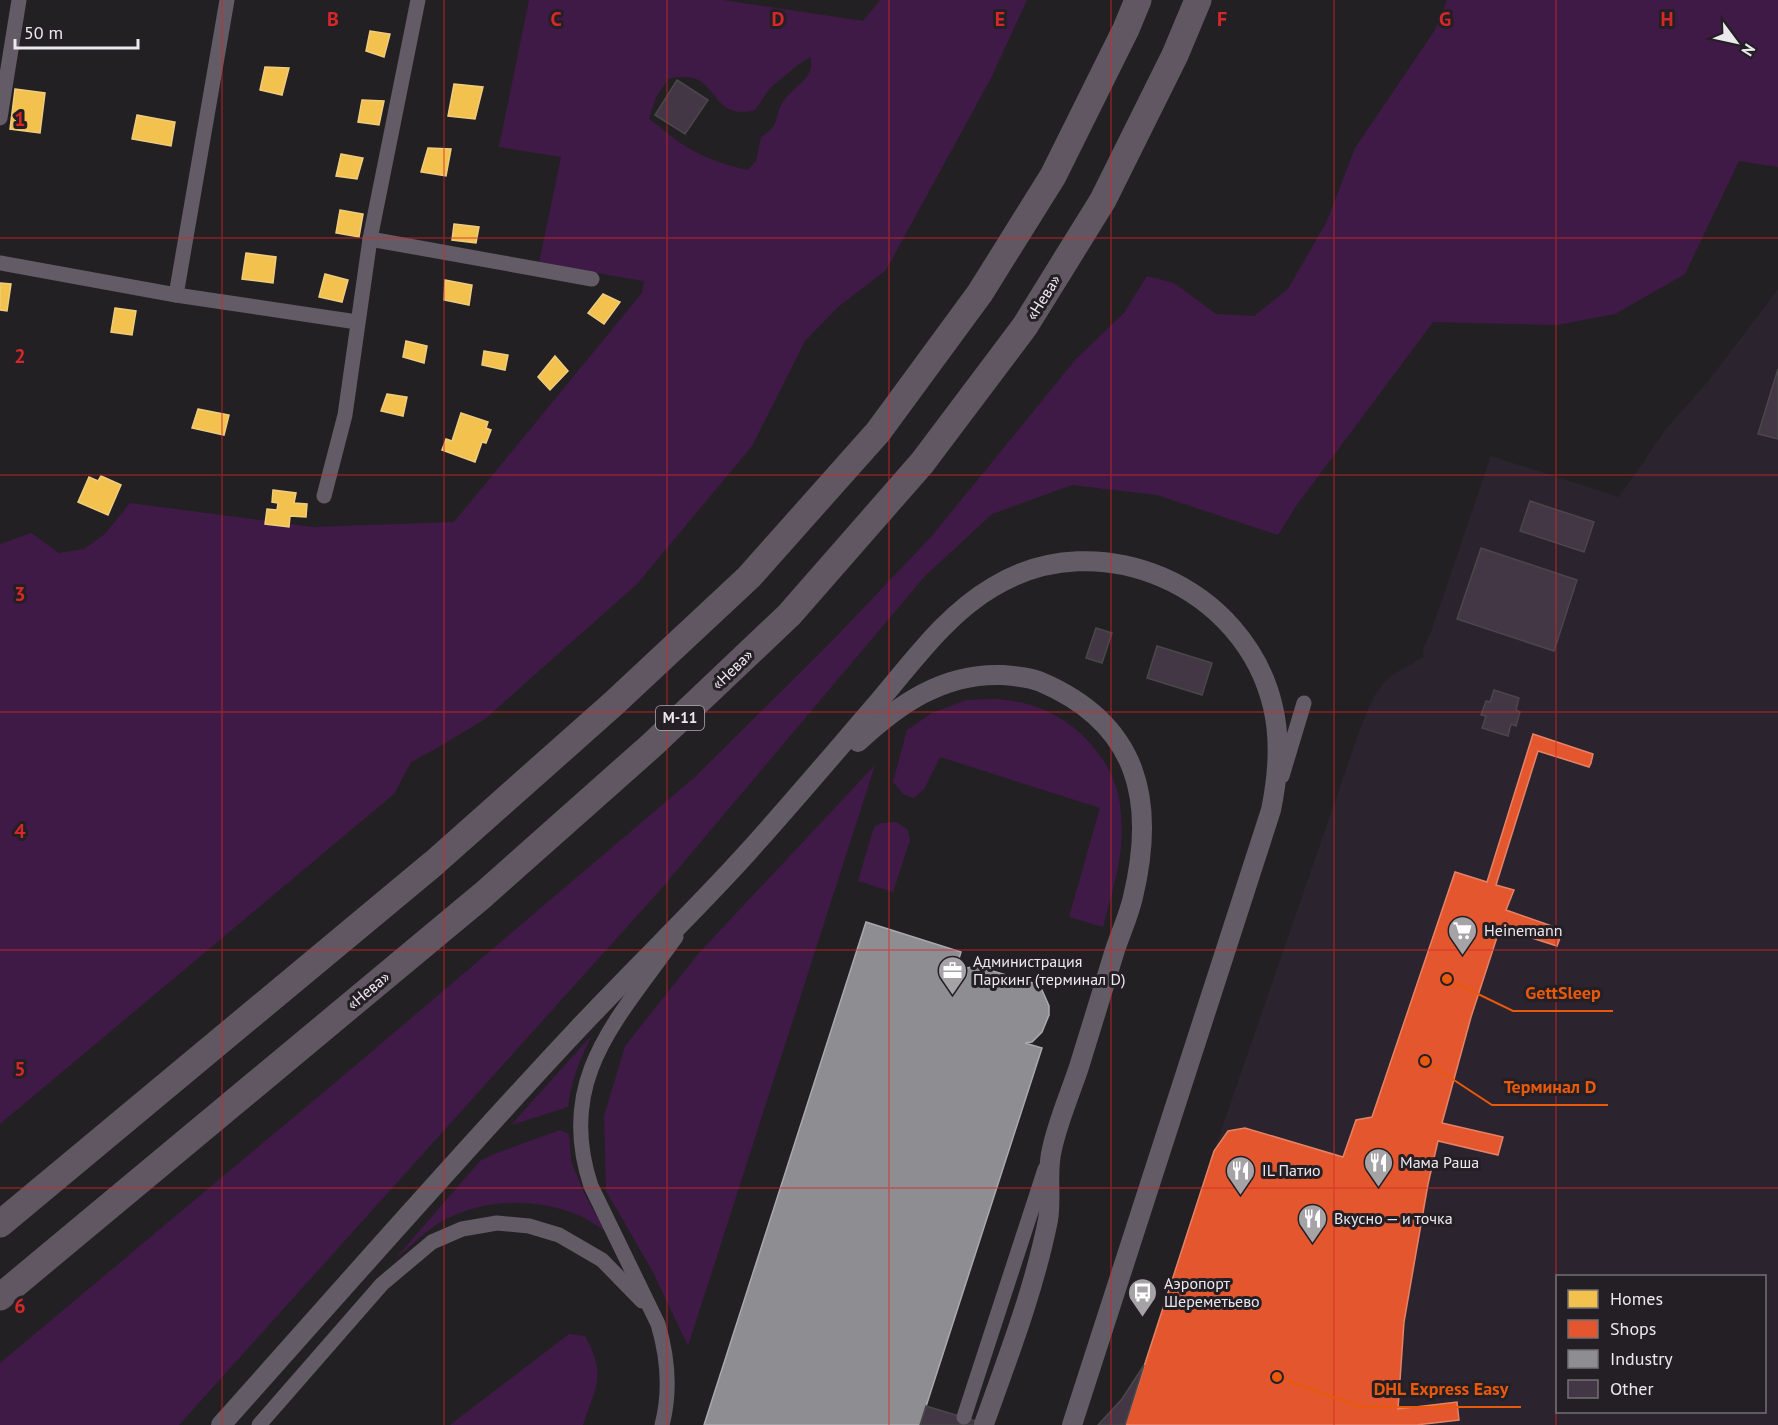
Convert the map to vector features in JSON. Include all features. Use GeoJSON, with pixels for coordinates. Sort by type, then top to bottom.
{"type":"FeatureCollection","features":[{"type":"Feature","properties":{"kind":"highway"},"geometry":{"type":"LineString","coordinates":[[0,1224],[434,863],[613,705],[749,577],[878,432],[980,293],[1053,176],[1126,29],[1138,0]]}},
{"type":"Feature","properties":{"kind":"highway","name":"«Нева»"},"geometry":{"type":"LineString","coordinates":[[0,1297],[483,895],[653,744],[789,615],[922,464],[1025,326],[1103,201],[1176,55],[1198,0]]}},
{"type":"Feature","properties":{"kind":"street"},"geometry":{"type":"LineString","coordinates":[[0,118],[19,0]]}},
{"type":"Feature","properties":{"kind":"street"},"geometry":{"type":"LineString","coordinates":[[176,295],[227,0]]}},
{"type":"Feature","properties":{"kind":"street"},"geometry":{"type":"LineString","coordinates":[[324,496],[345,415],[370,239],[418,0]]}},
{"type":"Feature","properties":{"kind":"street"},"geometry":{"type":"LineString","coordinates":[[370,239],[592,279]]}},
{"type":"Feature","properties":{"kind":"street"},"geometry":{"type":"LineString","coordinates":[[0,263],[176,295],[357,322]]}},
{"type":"Feature","properties":{"kind":"street"},"geometry":{"type":"LineString","coordinates":[[221,1425],[577,1030],[712,892],[933,639],[954,617],[991,587],[1032,569],[1058,563],[1088,561],[1140,568],[1163,576],[1206,602],[1240,637],[1264,681],[1273,704],[1277,730],[1277,782],[1272,810]]}},
{"type":"Feature","properties":{"kind":"street"},"geometry":{"type":"LineString","coordinates":[[790,805],[881,720],[905,702],[945,683],[967,677],[989,675],[1036,680],[1077,700],[1112,732],[1125,752],[1140,792],[1143,836],[1133,900],[964,1417]]}},
{"type":"Feature","properties":{"kind":"street"},"geometry":{"type":"LineString","coordinates":[[1072,1425],[1272,810],[1304,704]]}},
{"type":"Feature","properties":{"kind":"street"},"geometry":{"type":"LineString","coordinates":[[662,1425],[668,1388],[663,1343],[651,1309],[591,1186],[580,1148],[580,1114],[588,1073],[608,1035],[678,934],[712,892]]}},
{"type":"Feature","properties":{"kind":"street"},"geometry":{"type":"LineString","coordinates":[[984,1424],[1037,1272],[1048,1217],[1051,1150]]}},
{"type":"Feature","properties":{"kind":"street"},"geometry":{"type":"LineString","coordinates":[[259,1425],[382,1284],[432,1242],[462,1229],[497,1222],[529,1226],[559,1235],[602,1260],[651,1309]]}},
{"type":"Feature","properties":{"kind":"shaded area"},"geometry":{"type":"Polygon","coordinates":[[[529,0],[723,0],[863,21],[880,0],[1027,0],[991,78],[886,270],[838,307],[805,341],[752,446],[637,584],[485,719],[411,762],[394,794],[0,1124],[0,544],[31,533],[59,553],[84,549],[105,534],[130,503],[313,527],[454,522],[642,293],[644,281],[539,263],[561,157],[499,147],[529,0]],[[811,57],[770,88],[755,110],[739,112],[728,109],[707,86],[698,80],[685,77],[668,79],[656,97],[649,119],[695,152],[721,163],[748,170],[756,161],[761,137],[775,124],[781,105],[808,75],[811,68],[811,57]]]}},
{"type":"Feature","properties":{"kind":"shaded area"},"geometry":{"type":"Polygon","coordinates":[[[1447,0],[1778,0],[1778,167],[1739,161],[1685,274],[1615,314],[1557,325],[1433,322],[1296,506],[1278,535],[1157,495],[1072,485],[992,514],[925,576],[661,889],[179,1425],[0,1425],[0,1363],[695,777],[832,641],[931,537],[1076,359],[1124,313],[1147,276],[1174,283],[1216,314],[1254,316],[1288,289],[1327,221],[1355,148],[1435,30],[1447,0]]]}},
{"type":"Feature","properties":{"kind":"shaded area"},"geometry":{"type":"Polygon","coordinates":[[[1778,289],[1778,1425],[1125,1425],[1214,1151],[1360,729],[1373,698],[1382,685],[1392,675],[1424,657],[1423,649],[1432,629],[1491,456],[1619,497],[1666,429],[1710,379],[1778,289]]]}},
{"type":"Feature","properties":{"kind":"shaded area"},"geometry":{"type":"Polygon","coordinates":[[[995,699],[1027,704],[1057,716],[1083,736],[1094,748],[1111,775],[1120,805],[1122,839],[1117,872],[1103,927],[1069,917],[1100,808],[940,757],[924,789],[914,798],[904,795],[893,782],[907,730],[932,713],[966,700],[995,699]]]}},
{"type":"Feature","properties":{"kind":"shaded area"},"geometry":{"type":"Polygon","coordinates":[[[875,765],[688,1346],[652,1270],[606,1191],[604,1116],[625,1046],[698,954],[875,765]]]}},
{"type":"Feature","properties":{"kind":"shaded area"},"geometry":{"type":"Polygon","coordinates":[[[896,822],[908,830],[910,840],[893,892],[858,881],[874,827],[881,823],[896,822]]]}},
{"type":"Feature","properties":{"kind":"shaded area"},"geometry":{"type":"Polygon","coordinates":[[[592,1035],[571,1088],[568,1107],[511,1125],[592,1035]]]}},
{"type":"Feature","properties":{"kind":"shaded area"},"geometry":{"type":"Polygon","coordinates":[[[560,1130],[569,1134],[571,1161],[585,1195],[605,1231],[581,1216],[564,1210],[529,1203],[493,1204],[458,1213],[442,1221],[395,1259],[480,1161],[560,1130]]]}},
{"type":"Feature","properties":{"kind":"shaded area"},"geometry":{"type":"Polygon","coordinates":[[[569,1334],[585,1336],[596,1361],[595,1390],[583,1425],[450,1425],[569,1334]]]}},
{"type":"Feature","properties":{"kind":"building: Homes"},"geometry":{"type":"Polygon","coordinates":[[[370,31],[390,34],[384,57],[366,51],[370,31]]]}},
{"type":"Feature","properties":{"kind":"building: Homes"},"geometry":{"type":"Polygon","coordinates":[[[265,67],[289,68],[282,95],[260,90],[265,67]]]}},
{"type":"Feature","properties":{"kind":"building: Homes"},"geometry":{"type":"Polygon","coordinates":[[[454,84],[483,87],[475,119],[448,116],[454,84]]]}},
{"type":"Feature","properties":{"kind":"building: Homes"},"geometry":{"type":"Polygon","coordinates":[[[15,89],[45,93],[40,133],[10,129],[15,89]]]}},
{"type":"Feature","properties":{"kind":"building: Homes"},"geometry":{"type":"Polygon","coordinates":[[[362,100],[384,101],[379,125],[358,122],[362,100]]]}},
{"type":"Feature","properties":{"kind":"building: Homes"},"geometry":{"type":"Polygon","coordinates":[[[137,115],[175,122],[171,146],[132,139],[137,115]]]}},
{"type":"Feature","properties":{"kind":"building: Homes"},"geometry":{"type":"Polygon","coordinates":[[[428,148],[451,149],[446,176],[421,172],[428,148]]]}},
{"type":"Feature","properties":{"kind":"building: Homes"},"geometry":{"type":"Polygon","coordinates":[[[341,154],[363,158],[357,179],[336,176],[341,154]]]}},
{"type":"Feature","properties":{"kind":"building: Homes"},"geometry":{"type":"Polygon","coordinates":[[[340,210],[363,214],[359,237],[336,233],[340,210]]]}},
{"type":"Feature","properties":{"kind":"building: Homes"},"geometry":{"type":"Polygon","coordinates":[[[454,224],[479,227],[476,243],[452,240],[454,224]]]}},
{"type":"Feature","properties":{"kind":"building: Homes"},"geometry":{"type":"Polygon","coordinates":[[[246,253],[276,257],[273,283],[242,279],[246,253]]]}},
{"type":"Feature","properties":{"kind":"building: Homes"},"geometry":{"type":"Polygon","coordinates":[[[325,274],[348,280],[342,302],[319,297],[325,274]]]}},
{"type":"Feature","properties":{"kind":"building: Homes"},"geometry":{"type":"Polygon","coordinates":[[[445,280],[472,285],[469,305],[444,300],[445,280]]]}},
{"type":"Feature","properties":{"kind":"building: Homes"},"geometry":{"type":"Polygon","coordinates":[[[0,283],[11,284],[7,311],[0,310],[0,283]]]}},
{"type":"Feature","properties":{"kind":"building: Homes"},"geometry":{"type":"Polygon","coordinates":[[[603,294],[620,302],[604,324],[588,313],[603,294]]]}},
{"type":"Feature","properties":{"kind":"building: Homes"},"geometry":{"type":"Polygon","coordinates":[[[115,308],[136,311],[132,335],[111,332],[115,308]]]}},
{"type":"Feature","properties":{"kind":"building: Homes"},"geometry":{"type":"Polygon","coordinates":[[[406,341],[427,346],[424,363],[403,357],[406,341]]]}},
{"type":"Feature","properties":{"kind":"building: Homes"},"geometry":{"type":"Polygon","coordinates":[[[484,351],[508,355],[505,370],[482,365],[484,351]]]}},
{"type":"Feature","properties":{"kind":"building: Homes"},"geometry":{"type":"Polygon","coordinates":[[[555,356],[568,371],[550,390],[538,377],[555,356]]]}},
{"type":"Feature","properties":{"kind":"building: Homes"},"geometry":{"type":"Polygon","coordinates":[[[387,394],[407,397],[403,416],[381,411],[387,394]]]}},
{"type":"Feature","properties":{"kind":"building: Homes"},"geometry":{"type":"Polygon","coordinates":[[[198,409],[229,415],[224,435],[192,428],[198,409]]]}},
{"type":"Feature","properties":{"kind":"building: Homes"},"geometry":{"type":"Polygon","coordinates":[[[461,413],[488,422],[486,428],[491,430],[486,443],[482,442],[475,462],[442,450],[446,439],[452,441],[461,413]]]}},
{"type":"Feature","properties":{"kind":"building: Homes"},"geometry":{"type":"Polygon","coordinates":[[[101,476],[121,485],[108,515],[78,502],[89,477],[98,481],[101,476]]]}},
{"type":"Feature","properties":{"kind":"building: Homes"},"geometry":{"type":"Polygon","coordinates":[[[273,490],[296,493],[294,503],[307,504],[306,517],[290,516],[289,527],[265,524],[267,509],[277,510],[278,503],[272,502],[273,490]]]}},
{"type":"Feature","properties":{"kind":"building: Shops"},"geometry":{"type":"Polygon","coordinates":[[[1533,734],[1593,754],[1591,763],[1589,767],[1538,751],[1496,885],[1514,890],[1506,910],[1563,930],[1557,946],[1500,928],[1471,1017],[1442,1123],[1503,1137],[1498,1155],[1438,1141],[1428,1184],[1404,1322],[1398,1409],[1457,1402],[1459,1420],[1416,1425],[1125,1425],[1214,1151],[1228,1131],[1245,1128],[1343,1157],[1356,1120],[1372,1117],[1455,872],[1487,882],[1533,734]]]}},
{"type":"Feature","properties":{"kind":"building: Industry"},"geometry":{"type":"Polygon","coordinates":[[[866,922],[961,952],[953,978],[967,968],[976,966],[1033,983],[1042,990],[1049,1006],[1049,1015],[1042,1032],[1032,1042],[1025,1043],[1042,1048],[920,1425],[704,1425],[866,922]]]}},
{"type":"Feature","properties":{"kind":"building: Other"},"geometry":{"type":"Polygon","coordinates":[[[677,80],[708,100],[685,134],[655,115],[677,80]]]}},
{"type":"Feature","properties":{"kind":"building: Other"},"geometry":{"type":"Polygon","coordinates":[[[1778,369],[1778,439],[1758,434],[1778,369]]]}},
{"type":"Feature","properties":{"kind":"building: Other"},"geometry":{"type":"Polygon","coordinates":[[[1530,501],[1594,522],[1584,552],[1520,531],[1530,501]]]}},
{"type":"Feature","properties":{"kind":"building: Other"},"geometry":{"type":"Polygon","coordinates":[[[1481,548],[1577,580],[1554,651],[1457,619],[1481,548]]]}},
{"type":"Feature","properties":{"kind":"building: Other"},"geometry":{"type":"Polygon","coordinates":[[[1096,628],[1112,633],[1102,663],[1086,658],[1096,628]]]}},
{"type":"Feature","properties":{"kind":"building: Other"},"geometry":{"type":"Polygon","coordinates":[[[1157,646],[1212,663],[1202,695],[1147,678],[1157,646]]]}},
{"type":"Feature","properties":{"kind":"building: Other"},"geometry":{"type":"Polygon","coordinates":[[[1494,690],[1519,698],[1516,710],[1520,712],[1516,726],[1511,724],[1508,736],[1482,728],[1486,716],[1481,715],[1486,701],[1490,702],[1494,690]]]}},
{"type":"Feature","properties":{"kind":"building: Other"},"geometry":{"type":"Polygon","coordinates":[[[1144,1365],[1125,1425],[1098,1425],[1122,1399],[1144,1365]]]}},
{"type":"Feature","properties":{"kind":"building: Other"},"geometry":{"type":"Polygon","coordinates":[[[926,1406],[989,1425],[920,1425],[926,1406]]]}},
{"type":"Feature","properties":{"kind":"place","name":"Heinemann"},"geometry":{"type":"Point","coordinates":[1463,956]}},
{"type":"Feature","properties":{"kind":"place","name":"GettSleep"},"geometry":{"type":"Point","coordinates":[1447,979]}},
{"type":"Feature","properties":{"kind":"place","name":"Администрация Паркинг (терминал D)"},"geometry":{"type":"Point","coordinates":[952,996]}},
{"type":"Feature","properties":{"kind":"place","name":"Терминал D"},"geometry":{"type":"Point","coordinates":[1425,1061]}},
{"type":"Feature","properties":{"kind":"place","name":"Мама Раша"},"geometry":{"type":"Point","coordinates":[1379,1188]}},
{"type":"Feature","properties":{"kind":"place","name":"IL Патио"},"geometry":{"type":"Point","coordinates":[1241,1196]}},
{"type":"Feature","properties":{"kind":"place","name":"Вкусно — и точка"},"geometry":{"type":"Point","coordinates":[1313,1244]}},
{"type":"Feature","properties":{"kind":"place","name":"Аэропорт Шереметьево"},"geometry":{"type":"Point","coordinates":[1143,1318]}},
{"type":"Feature","properties":{"kind":"place","name":"DHL Express Easy"},"geometry":{"type":"Point","coordinates":[1277,1377]}}]}
